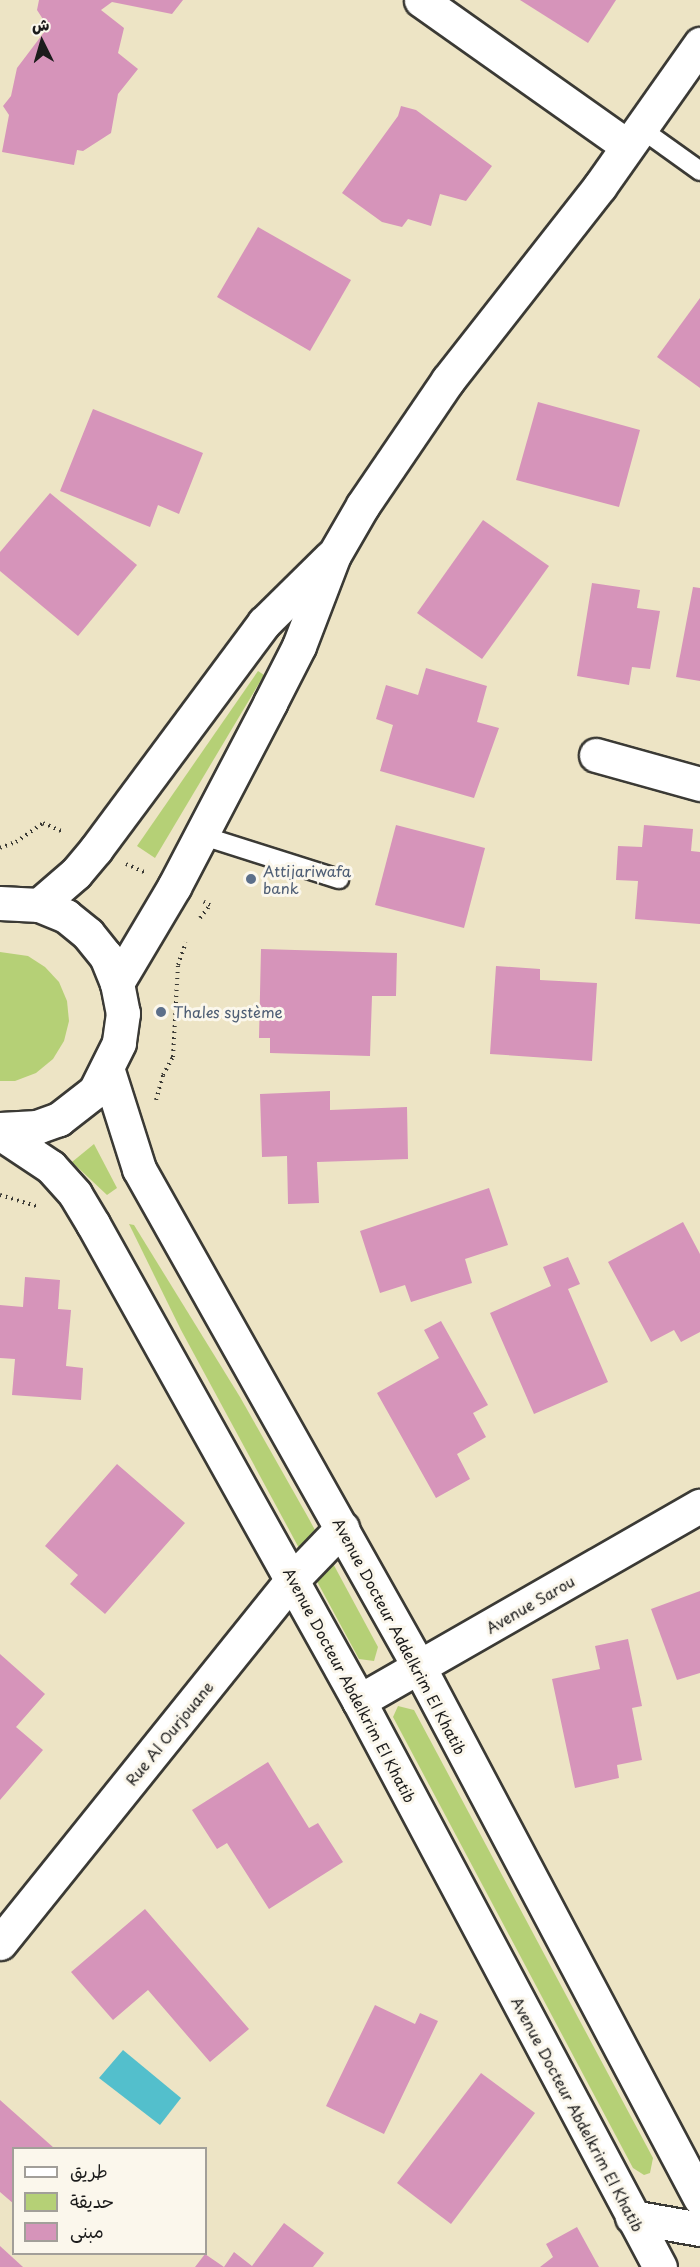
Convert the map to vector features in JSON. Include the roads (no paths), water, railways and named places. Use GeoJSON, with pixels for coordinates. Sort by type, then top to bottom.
{"type":"FeatureCollection","features":[{"type":"Feature","properties":{"kind":"main road"},"geometry":{"type":"LineString","coordinates":[[421,0],[634,137]]}},
{"type":"Feature","properties":{"kind":"main road"},"geometry":{"type":"LineString","coordinates":[[117,983],[200,835],[294,655],[334,555],[398,451],[448,380],[634,137],[700,44]]}},
{"type":"Feature","properties":{"kind":"main road"},"geometry":{"type":"LineString","coordinates":[[39,905],[76,873],[96,849],[264,623],[334,555]]}},
{"type":"Feature","properties":{"kind":"main road"},"geometry":{"type":"LineString","coordinates":[[596,755],[700,784]]}},
{"type":"Feature","properties":{"kind":"main road"},"geometry":{"type":"LineString","coordinates":[[0,903],[39,905],[66,916],[88,934],[106,956],[117,983],[123,1013],[119,1043],[108,1071],[95,1091],[58,1119],[37,1127],[0,1131]]}},
{"type":"Feature","properties":{"kind":"main road","name":"Avenue Docteur Addelkrim El Khatib"},"geometry":{"type":"LineString","coordinates":[[108,1071],[139,1169],[419,1667],[700,2198]]}},
{"type":"Feature","properties":{"kind":"main road","name":"Avenue Docteur Abdelkrim El Khatib"},"geometry":{"type":"LineString","coordinates":[[0,1131],[51,1167],[75,1194],[360,1701],[660,2267]]}},
{"type":"Feature","properties":{"kind":"main road","name":"Avenue Sarou"},"geometry":{"type":"LineString","coordinates":[[360,1701],[700,1506]]}},
{"type":"Feature","properties":{"kind":"main road","name":"Rue Al Ourjouane"},"geometry":{"type":"LineString","coordinates":[[0,1943],[293,1579],[342,1528]]}},
{"type":"Feature","properties":{"kind":"main road"},"geometry":{"type":"LineString","coordinates":[[632,2217],[700,2229]]}},
{"type":"Feature","properties":{"kind":"lane"},"geometry":{"type":"LineString","coordinates":[[634,137],[700,171]]}},
{"type":"Feature","properties":{"kind":"lane"},"geometry":{"type":"LineString","coordinates":[[200,835],[339,879]]}},
{"type":"Feature","properties":{"kind":"water"},"geometry":{"type":"Polygon","coordinates":[[[123,2050],[181,2098],[160,2125],[99,2078],[123,2050]]]}},
{"type":"Feature","properties":{"kind":"place","name":"Attijariwafa bank"},"geometry":{"type":"Point","coordinates":[251,879]}},
{"type":"Feature","properties":{"kind":"place","name":"Thales système"},"geometry":{"type":"Point","coordinates":[161,1012]}}]}
